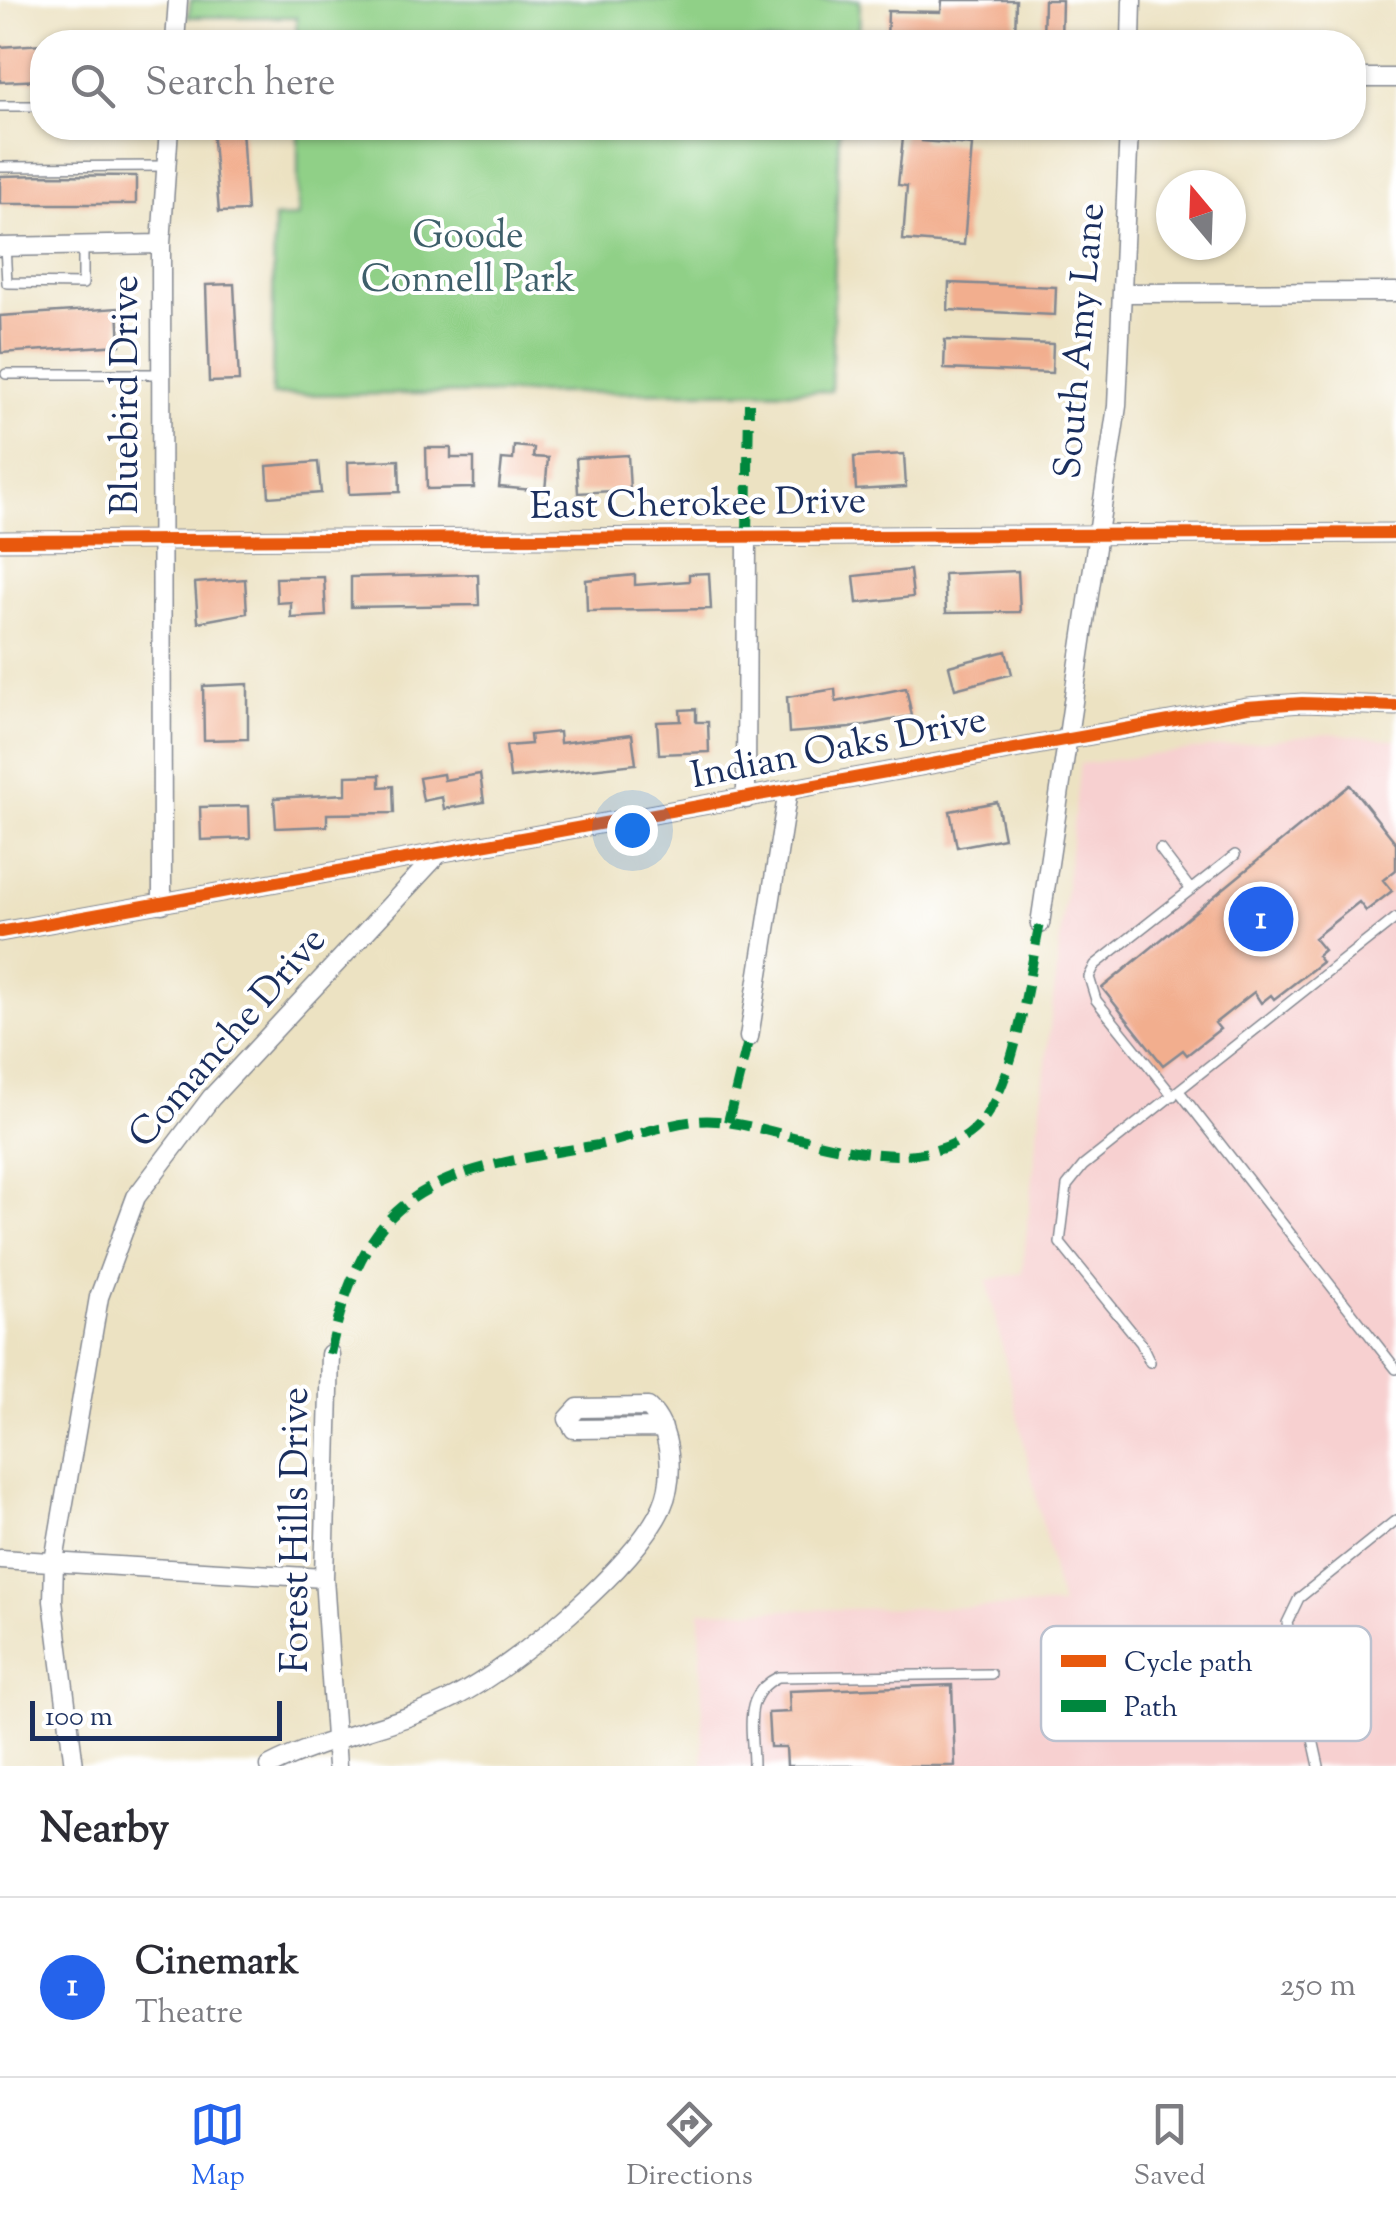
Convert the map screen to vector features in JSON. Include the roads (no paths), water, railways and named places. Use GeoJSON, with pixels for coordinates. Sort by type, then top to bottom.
{"type":"FeatureCollection","features":[{"type":"Feature","properties":{"kind":"street"},"geometry":{"type":"LineString","coordinates":[[176,30],[178,0]]}},
{"type":"Feature","properties":{"kind":"street"},"geometry":{"type":"LineString","coordinates":[[1131,30],[1132,0]]}},
{"type":"Feature","properties":{"kind":"street"},"geometry":{"type":"LineString","coordinates":[[1366,78],[1396,78]]}},
{"type":"Feature","properties":{"kind":"street","name":"Bluebird Drive"},"geometry":{"type":"LineString","coordinates":[[162,904],[161,244],[168,140]]}},
{"type":"Feature","properties":{"kind":"street","name":"South Amy Lane"},"geometry":{"type":"LineString","coordinates":[[1067,737],[1117,406],[1129,140]]}},
{"type":"Feature","properties":{"kind":"street"},"geometry":{"type":"LineString","coordinates":[[2,246],[161,244]]}},
{"type":"Feature","properties":{"kind":"street"},"geometry":{"type":"LineString","coordinates":[[1123,293],[1396,292]]}},
{"type":"Feature","properties":{"kind":"street","name":"East Cherokee Drive"},"geometry":{"type":"LineString","coordinates":[[0,541],[1097,531],[1396,533]]}},
{"type":"Feature","properties":{"kind":"street"},"geometry":{"type":"LineString","coordinates":[[746,798],[747,535]]}},
{"type":"Feature","properties":{"kind":"street","name":"Indian Oaks Drive"},"geometry":{"type":"LineString","coordinates":[[0,932],[1247,707],[1302,703],[1396,706]]}},
{"type":"Feature","properties":{"kind":"street"},"geometry":{"type":"LineString","coordinates":[[1040,924],[1067,737]]}},
{"type":"Feature","properties":{"kind":"street"},"geometry":{"type":"LineString","coordinates":[[749,1037],[788,790]]}},
{"type":"Feature","properties":{"kind":"street","name":"Comanche Drive"},"geometry":{"type":"LineString","coordinates":[[74,1766],[53,1601],[54,1561],[99,1297],[136,1197],[211,1098],[441,852]]}},
{"type":"Feature","properties":{"kind":"street","name":"Forest Hills Drive"},"geometry":{"type":"LineString","coordinates":[[330,1354],[324,1578],[337,1766]]}},
{"type":"Feature","properties":{"kind":"street"},"geometry":{"type":"LineString","coordinates":[[270,1766],[453,1698],[497,1673],[561,1620],[636,1543],[662,1507],[668,1476],[663,1428]]}},
{"type":"Feature","properties":{"kind":"street"},"geometry":{"type":"LineString","coordinates":[[0,1559],[324,1578]]}},
{"type":"Feature","properties":{"kind":"lane"},"geometry":{"type":"LineString","coordinates":[[0,106],[30,106]]}},
{"type":"Feature","properties":{"kind":"lane"},"geometry":{"type":"LineString","coordinates":[[0,167],[166,166]]}},
{"type":"Feature","properties":{"kind":"lane"},"geometry":{"type":"LineString","coordinates":[[2,246],[7,284],[83,284],[83,245]]}},
{"type":"Feature","properties":{"kind":"lane"},"geometry":{"type":"LineString","coordinates":[[6,374],[160,374]]}},
{"type":"Feature","properties":{"kind":"lane"},"geometry":{"type":"LineString","coordinates":[[1160,849],[1191,890]]}},
{"type":"Feature","properties":{"kind":"lane"},"geometry":{"type":"LineString","coordinates":[[1235,855],[1096,964],[1090,976],[1096,1000],[1176,1093],[1396,1369]]}},
{"type":"Feature","properties":{"kind":"lane"},"geometry":{"type":"LineString","coordinates":[[1150,1362],[1141,1343],[1065,1252],[1059,1234],[1072,1176],[1396,918]]}},
{"type":"Feature","properties":{"kind":"lane"},"geometry":{"type":"LineString","coordinates":[[1291,1626],[1289,1612],[1299,1598],[1396,1520]]}},
{"type":"Feature","properties":{"kind":"lane"},"geometry":{"type":"LineString","coordinates":[[753,1766],[752,1700],[757,1690],[778,1677],[991,1674]]}},
{"type":"Feature","properties":{"kind":"lane"},"geometry":{"type":"LineString","coordinates":[[1313,1741],[1319,1766]]}},
{"type":"Feature","properties":{"kind":"place","name":"Cinemark"},"geometry":{"type":"Point","coordinates":[1261,919]}},
{"type":"Feature","properties":{"kind":"park label","name":"Goode Connell Park"},"geometry":{"type":"Point","coordinates":[468,260]}}]}
